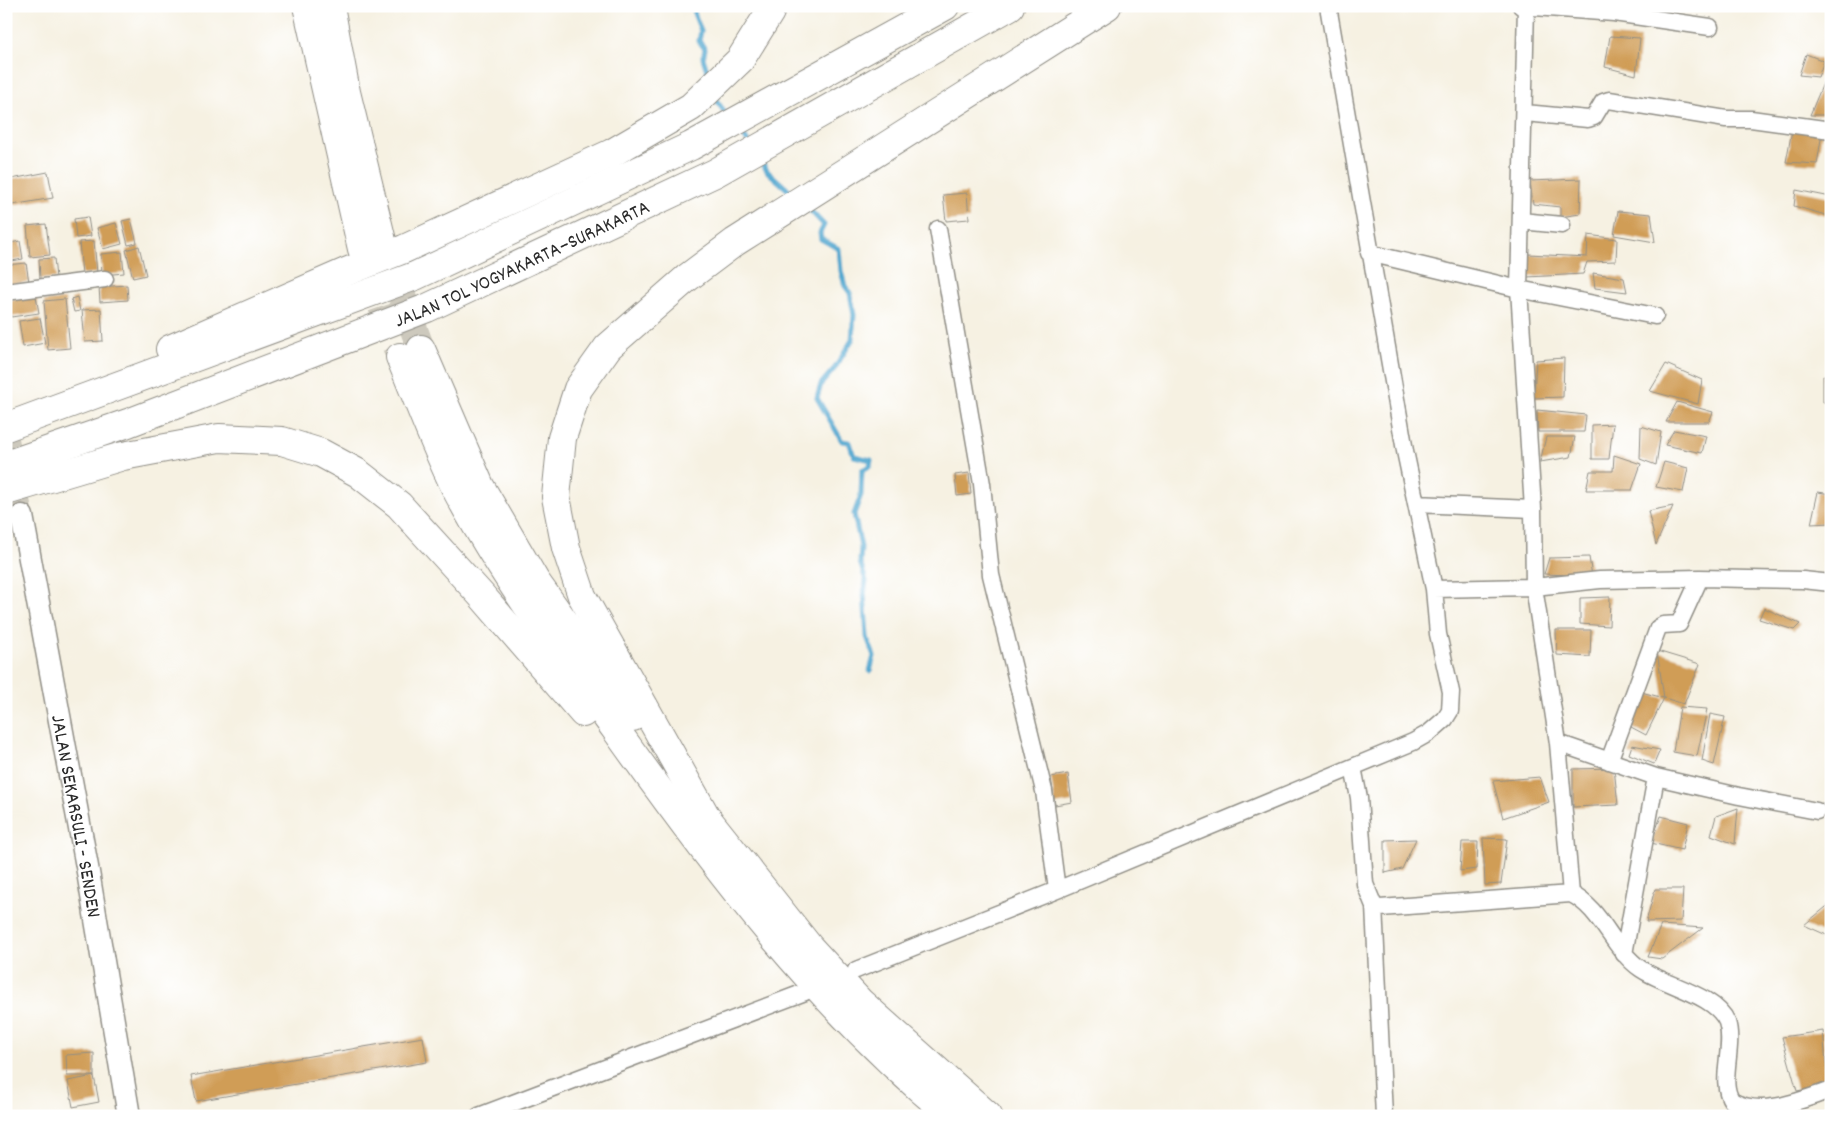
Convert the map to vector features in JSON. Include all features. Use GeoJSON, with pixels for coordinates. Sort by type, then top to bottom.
{"type":"FeatureCollection","features":[{"type":"Feature","properties":{"kind":"highway"},"geometry":{"type":"LineString","coordinates":[[307,6],[372,245],[330,6]]}},
{"type":"Feature","properties":{"kind":"highway"},"geometry":{"type":"LineString","coordinates":[[6,422],[346,272],[404,249],[612,153],[691,107],[740,60],[771,6]]}},
{"type":"Feature","properties":{"kind":"highway","name":"JALAN TOL YOGYAKARTA–SURAKARTA"},"geometry":{"type":"LineString","coordinates":[[6,428],[415,276],[691,146],[945,6]]}},
{"type":"Feature","properties":{"kind":"highway","name":"JALAN TOL YOGYAKARTA–SURAKARTA"},"geometry":{"type":"LineString","coordinates":[[6,464],[128,423],[427,308],[714,173],[1010,6]]}},
{"type":"Feature","properties":{"kind":"highway"},"geometry":{"type":"LineString","coordinates":[[705,836],[582,596],[566,548],[556,497],[562,438],[578,389],[608,347],[687,278],[735,242],[1107,6]]}},
{"type":"Feature","properties":{"kind":"highway"},"geometry":{"type":"LineString","coordinates":[[411,353],[480,486],[536,582],[705,836],[808,977],[864,1037],[952,1116]]}},
{"type":"Feature","properties":{"kind":"highway"},"geometry":{"type":"LineString","coordinates":[[6,491],[123,456],[219,438],[282,442],[321,453],[358,473],[399,505],[860,1002],[988,1116]]}},
{"type":"Feature","properties":{"kind":"street"},"geometry":{"type":"LineString","coordinates":[[856,970],[1057,890],[1421,738],[1440,725],[1450,711],[1451,692],[1438,634],[1434,589],[1416,504],[1369,253],[1328,6]]}},
{"type":"Feature","properties":{"kind":"street"},"geometry":{"type":"LineString","coordinates":[[1571,894],[1558,743],[1534,587],[1533,509],[1519,289],[1525,113],[1524,7],[1614,10],[1710,27]]}},
{"type":"Feature","properties":{"kind":"street"},"geometry":{"type":"LineString","coordinates":[[1525,113],[1588,119],[1594,117],[1603,102],[1609,100],[1726,119],[1750,119],[1831,130]]}},
{"type":"Feature","properties":{"kind":"street"},"geometry":{"type":"LineString","coordinates":[[1521,221],[1562,225]]}},
{"type":"Feature","properties":{"kind":"street"},"geometry":{"type":"LineString","coordinates":[[938,229],[982,484],[992,582],[1044,791],[1057,890]]}},
{"type":"Feature","properties":{"kind":"street"},"geometry":{"type":"LineString","coordinates":[[1369,253],[1519,289],[1656,316]]}},
{"type":"Feature","properties":{"kind":"street"},"geometry":{"type":"LineString","coordinates":[[6,292],[105,278]]}},
{"type":"Feature","properties":{"kind":"street"},"geometry":{"type":"LineString","coordinates":[[1416,504],[1533,509]]}},
{"type":"Feature","properties":{"kind":"street","name":"JALAN SEKARSULI - SENDEN"},"geometry":{"type":"LineString","coordinates":[[22,516],[88,872],[128,1116]]}},
{"type":"Feature","properties":{"kind":"street"},"geometry":{"type":"LineString","coordinates":[[1434,589],[1534,587],[1600,580],[1700,578],[1779,579],[1831,583]]}},
{"type":"Feature","properties":{"kind":"street"},"geometry":{"type":"LineString","coordinates":[[1609,761],[1658,628],[1663,625],[1680,622],[1700,578]]}},
{"type":"Feature","properties":{"kind":"street"},"geometry":{"type":"LineString","coordinates":[[1558,743],[1656,777],[1738,796],[1817,811]]}},
{"type":"Feature","properties":{"kind":"street"},"geometry":{"type":"LineString","coordinates":[[1353,767],[1360,809],[1365,884],[1369,900],[1374,906],[1380,908],[1571,894],[1593,912],[1624,954],[1639,968],[1659,980],[1694,993],[1723,1016],[1727,1022],[1730,1050],[1727,1090],[1732,1101],[1746,1106],[1777,1107],[1831,1090]]}},
{"type":"Feature","properties":{"kind":"street"},"geometry":{"type":"LineString","coordinates":[[1624,954],[1656,777]]}},
{"type":"Feature","properties":{"kind":"street"},"geometry":{"type":"LineString","coordinates":[[1374,906],[1384,1116]]}},
{"type":"Feature","properties":{"kind":"street"},"geometry":{"type":"LineString","coordinates":[[479,1116],[806,992]]}},
{"type":"Feature","properties":{"kind":"building"},"geometry":{"type":"Polygon","coordinates":[[[1610,36],[1640,38],[1636,75],[1605,67],[1610,36]]]}},
{"type":"Feature","properties":{"kind":"building"},"geometry":{"type":"Polygon","coordinates":[[[1806,54],[1824,61],[1818,77],[1799,75],[1806,54]]]}},
{"type":"Feature","properties":{"kind":"building"},"geometry":{"type":"Polygon","coordinates":[[[1831,64],[1829,115],[1810,115],[1831,64]]]}},
{"type":"Feature","properties":{"kind":"building"},"geometry":{"type":"Polygon","coordinates":[[[1792,130],[1822,133],[1817,164],[1786,162],[1792,130]]]}},
{"type":"Feature","properties":{"kind":"building"},"geometry":{"type":"Polygon","coordinates":[[[48,172],[53,198],[6,206],[6,180],[48,172]]]}},
{"type":"Feature","properties":{"kind":"building"},"geometry":{"type":"Polygon","coordinates":[[[1581,179],[1580,214],[1560,217],[1560,207],[1533,204],[1530,181],[1581,179]]]}},
{"type":"Feature","properties":{"kind":"building"},"geometry":{"type":"Polygon","coordinates":[[[1796,190],[1831,197],[1829,216],[1794,206],[1796,190]]]}},
{"type":"Feature","properties":{"kind":"building"},"geometry":{"type":"Polygon","coordinates":[[[967,193],[969,219],[946,221],[943,195],[967,193]]]}},
{"type":"Feature","properties":{"kind":"building"},"geometry":{"type":"Polygon","coordinates":[[[1618,211],[1651,214],[1655,242],[1614,235],[1618,211]]]}},
{"type":"Feature","properties":{"kind":"building"},"geometry":{"type":"Polygon","coordinates":[[[88,217],[91,236],[76,238],[74,219],[88,217]]]}},
{"type":"Feature","properties":{"kind":"building"},"geometry":{"type":"Polygon","coordinates":[[[131,219],[137,243],[128,245],[122,221],[131,219]]]}},
{"type":"Feature","properties":{"kind":"building"},"geometry":{"type":"Polygon","coordinates":[[[116,223],[122,244],[103,249],[97,228],[116,223]]]}},
{"type":"Feature","properties":{"kind":"building"},"geometry":{"type":"Polygon","coordinates":[[[46,224],[50,255],[30,257],[27,226],[46,224]]]}},
{"type":"Feature","properties":{"kind":"building"},"geometry":{"type":"Polygon","coordinates":[[[1588,235],[1617,239],[1616,261],[1587,262],[1583,274],[1527,277],[1528,254],[1587,257],[1588,235]]]}},
{"type":"Feature","properties":{"kind":"building"},"geometry":{"type":"Polygon","coordinates":[[[20,241],[23,259],[6,262],[6,244],[20,241]]]}},
{"type":"Feature","properties":{"kind":"building"},"geometry":{"type":"Polygon","coordinates":[[[94,241],[97,273],[82,274],[79,242],[94,241]]]}},
{"type":"Feature","properties":{"kind":"building"},"geometry":{"type":"Polygon","coordinates":[[[139,246],[146,275],[133,278],[126,250],[139,246]]]}},
{"type":"Feature","properties":{"kind":"building"},"geometry":{"type":"Polygon","coordinates":[[[122,252],[124,273],[102,275],[101,254],[122,252]]]}},
{"type":"Feature","properties":{"kind":"building"},"geometry":{"type":"Polygon","coordinates":[[[54,258],[56,278],[40,279],[39,259],[54,258]]]}},
{"type":"Feature","properties":{"kind":"building"},"geometry":{"type":"Polygon","coordinates":[[[26,263],[29,282],[6,285],[6,265],[26,263]]]}},
{"type":"Feature","properties":{"kind":"building"},"geometry":{"type":"Polygon","coordinates":[[[1593,273],[1624,278],[1627,292],[1595,288],[1593,273]]]}},
{"type":"Feature","properties":{"kind":"building"},"geometry":{"type":"Polygon","coordinates":[[[127,285],[128,300],[100,302],[99,287],[127,285]]]}},
{"type":"Feature","properties":{"kind":"building"},"geometry":{"type":"Polygon","coordinates":[[[36,296],[39,313],[11,317],[8,300],[36,296]]]}},
{"type":"Feature","properties":{"kind":"building"},"geometry":{"type":"Polygon","coordinates":[[[77,297],[80,311],[74,312],[71,299],[77,297]]]}},
{"type":"Feature","properties":{"kind":"building"},"geometry":{"type":"Polygon","coordinates":[[[65,299],[70,348],[48,350],[44,301],[65,299]]]}},
{"type":"Feature","properties":{"kind":"building"},"geometry":{"type":"Polygon","coordinates":[[[101,309],[103,341],[85,342],[82,310],[101,309]]]}},
{"type":"Feature","properties":{"kind":"building"},"geometry":{"type":"Polygon","coordinates":[[[40,318],[45,343],[23,347],[19,321],[40,318]]]}},
{"type":"Feature","properties":{"kind":"building"},"geometry":{"type":"Polygon","coordinates":[[[1564,358],[1563,397],[1534,398],[1536,360],[1564,358]]]}},
{"type":"Feature","properties":{"kind":"building"},"geometry":{"type":"Polygon","coordinates":[[[1666,364],[1702,380],[1698,404],[1650,391],[1666,364]]]}},
{"type":"Feature","properties":{"kind":"building"},"geometry":{"type":"Polygon","coordinates":[[[1823,376],[1831,378],[1831,402],[1823,402],[1823,376]]]}},
{"type":"Feature","properties":{"kind":"building"},"geometry":{"type":"Polygon","coordinates":[[[1677,402],[1713,412],[1709,422],[1666,422],[1677,402]]]}},
{"type":"Feature","properties":{"kind":"building"},"geometry":{"type":"Polygon","coordinates":[[[1537,410],[1586,415],[1584,432],[1538,432],[1537,410]]]}},
{"type":"Feature","properties":{"kind":"building"},"geometry":{"type":"Polygon","coordinates":[[[1613,424],[1609,459],[1592,459],[1592,425],[1613,424]]]}},
{"type":"Feature","properties":{"kind":"building"},"geometry":{"type":"Polygon","coordinates":[[[1641,426],[1661,432],[1656,465],[1640,459],[1641,426]]]}},
{"type":"Feature","properties":{"kind":"building"},"geometry":{"type":"Polygon","coordinates":[[[1674,430],[1706,436],[1702,453],[1665,445],[1674,430]]]}},
{"type":"Feature","properties":{"kind":"building"},"geometry":{"type":"Polygon","coordinates":[[[1546,437],[1575,437],[1571,457],[1540,462],[1546,437]]]}},
{"type":"Feature","properties":{"kind":"building"},"geometry":{"type":"Polygon","coordinates":[[[1614,455],[1641,464],[1632,490],[1586,490],[1590,471],[1613,471],[1614,455]]]}},
{"type":"Feature","properties":{"kind":"building"},"geometry":{"type":"Polygon","coordinates":[[[1664,462],[1688,468],[1683,492],[1656,487],[1664,462]]]}},
{"type":"Feature","properties":{"kind":"building"},"geometry":{"type":"Polygon","coordinates":[[[969,473],[971,494],[957,496],[955,475],[969,473]]]}},
{"type":"Feature","properties":{"kind":"building"},"geometry":{"type":"Polygon","coordinates":[[[1818,492],[1831,494],[1831,523],[1811,524],[1818,492]]]}},
{"type":"Feature","properties":{"kind":"building"},"geometry":{"type":"Polygon","coordinates":[[[1673,506],[1656,545],[1648,511],[1673,506]]]}},
{"type":"Feature","properties":{"kind":"building"},"geometry":{"type":"Polygon","coordinates":[[[1589,557],[1592,576],[1544,574],[1549,558],[1589,557]]]}},
{"type":"Feature","properties":{"kind":"building"},"geometry":{"type":"Polygon","coordinates":[[[1610,597],[1609,626],[1580,624],[1580,598],[1610,597]]]}},
{"type":"Feature","properties":{"kind":"building"},"geometry":{"type":"Polygon","coordinates":[[[1764,608],[1800,624],[1794,630],[1759,619],[1764,608]]]}},
{"type":"Feature","properties":{"kind":"building"},"geometry":{"type":"Polygon","coordinates":[[[1556,630],[1591,630],[1590,657],[1557,655],[1556,630]]]}},
{"type":"Feature","properties":{"kind":"building"},"geometry":{"type":"Polygon","coordinates":[[[1657,651],[1700,664],[1684,704],[1664,698],[1657,651]]]}},
{"type":"Feature","properties":{"kind":"building"},"geometry":{"type":"Polygon","coordinates":[[[1641,692],[1664,698],[1646,735],[1631,727],[1641,692]]]}},
{"type":"Feature","properties":{"kind":"building"},"geometry":{"type":"Polygon","coordinates":[[[1680,707],[1707,709],[1697,756],[1673,752],[1680,707]]]}},
{"type":"Feature","properties":{"kind":"building"},"geometry":{"type":"Polygon","coordinates":[[[1710,714],[1725,717],[1714,765],[1702,761],[1710,714]]]}},
{"type":"Feature","properties":{"kind":"building"},"geometry":{"type":"Polygon","coordinates":[[[1632,745],[1660,750],[1654,764],[1629,754],[1632,745]]]}},
{"type":"Feature","properties":{"kind":"building"},"geometry":{"type":"Polygon","coordinates":[[[1614,768],[1618,805],[1573,807],[1573,769],[1614,768]]]}},
{"type":"Feature","properties":{"kind":"building"},"geometry":{"type":"Polygon","coordinates":[[[1068,774],[1072,802],[1055,805],[1051,777],[1068,774]]]}},
{"type":"Feature","properties":{"kind":"building"},"geometry":{"type":"Polygon","coordinates":[[[1540,777],[1549,802],[1503,818],[1493,781],[1540,777]]]}},
{"type":"Feature","properties":{"kind":"building"},"geometry":{"type":"Polygon","coordinates":[[[1738,808],[1735,844],[1711,835],[1716,816],[1738,808]]]}},
{"type":"Feature","properties":{"kind":"building"},"geometry":{"type":"Polygon","coordinates":[[[1661,816],[1688,823],[1682,850],[1651,843],[1661,816]]]}},
{"type":"Feature","properties":{"kind":"building"},"geometry":{"type":"Polygon","coordinates":[[[1483,838],[1507,839],[1501,884],[1485,885],[1483,838]]]}},
{"type":"Feature","properties":{"kind":"building"},"geometry":{"type":"Polygon","coordinates":[[[1416,839],[1402,869],[1385,873],[1385,840],[1416,839]]]}},
{"type":"Feature","properties":{"kind":"building"},"geometry":{"type":"Polygon","coordinates":[[[1462,842],[1478,842],[1477,869],[1460,871],[1462,842]]]}},
{"type":"Feature","properties":{"kind":"building"},"geometry":{"type":"Polygon","coordinates":[[[1655,889],[1683,889],[1681,921],[1646,922],[1655,889]]]}},
{"type":"Feature","properties":{"kind":"building"},"geometry":{"type":"Polygon","coordinates":[[[1831,903],[1831,937],[1804,925],[1831,903]]]}},
{"type":"Feature","properties":{"kind":"building"},"geometry":{"type":"Polygon","coordinates":[[[1661,925],[1703,928],[1662,959],[1648,957],[1661,925]]]}},
{"type":"Feature","properties":{"kind":"building"},"geometry":{"type":"Polygon","coordinates":[[[1823,1031],[1828,1085],[1797,1091],[1782,1037],[1823,1031]]]}},
{"type":"Feature","properties":{"kind":"building"},"geometry":{"type":"Polygon","coordinates":[[[423,1037],[427,1062],[196,1101],[191,1076],[423,1037]]]}},
{"type":"Feature","properties":{"kind":"building"},"geometry":{"type":"Polygon","coordinates":[[[94,1053],[94,1076],[67,1076],[66,1055],[94,1053]]]}},
{"type":"Feature","properties":{"kind":"building"},"geometry":{"type":"Polygon","coordinates":[[[94,1076],[99,1102],[73,1107],[68,1081],[94,1076]]]}},
{"type":"Feature","properties":{"kind":"waterway"},"geometry":{"type":"LineString","coordinates":[[694,13],[701,31],[699,41],[705,49],[703,58],[709,77]]}},
{"type":"Feature","properties":{"kind":"waterway"},"geometry":{"type":"LineString","coordinates":[[714,97],[728,117]]}},
{"type":"Feature","properties":{"kind":"waterway"},"geometry":{"type":"LineString","coordinates":[[739,128],[749,144]]}},
{"type":"Feature","properties":{"kind":"waterway"},"geometry":{"type":"LineString","coordinates":[[758,157],[768,172],[793,194]]}},
{"type":"Feature","properties":{"kind":"waterway"},"geometry":{"type":"LineString","coordinates":[[807,207],[824,225],[820,233],[821,239],[839,249],[841,271],[845,286],[850,293],[854,315],[852,340],[835,368],[821,384],[817,398],[842,441],[849,442],[854,456],[871,460],[870,466],[862,470],[861,495],[854,514],[861,547],[860,562],[866,581],[864,593],[867,637],[874,656],[870,671]]}},
{"type":"Feature","properties":{"kind":"tunnel"},"geometry":{"type":"LineString","coordinates":[[382,241],[421,349]]}},
{"type":"Feature","properties":{"kind":"tunnel"},"geometry":{"type":"LineString","coordinates":[[368,267],[400,357]]}},
{"type":"Feature","properties":{"kind":"tunnel"},"geometry":{"type":"LineString","coordinates":[[6,428],[22,516]]}}]}
